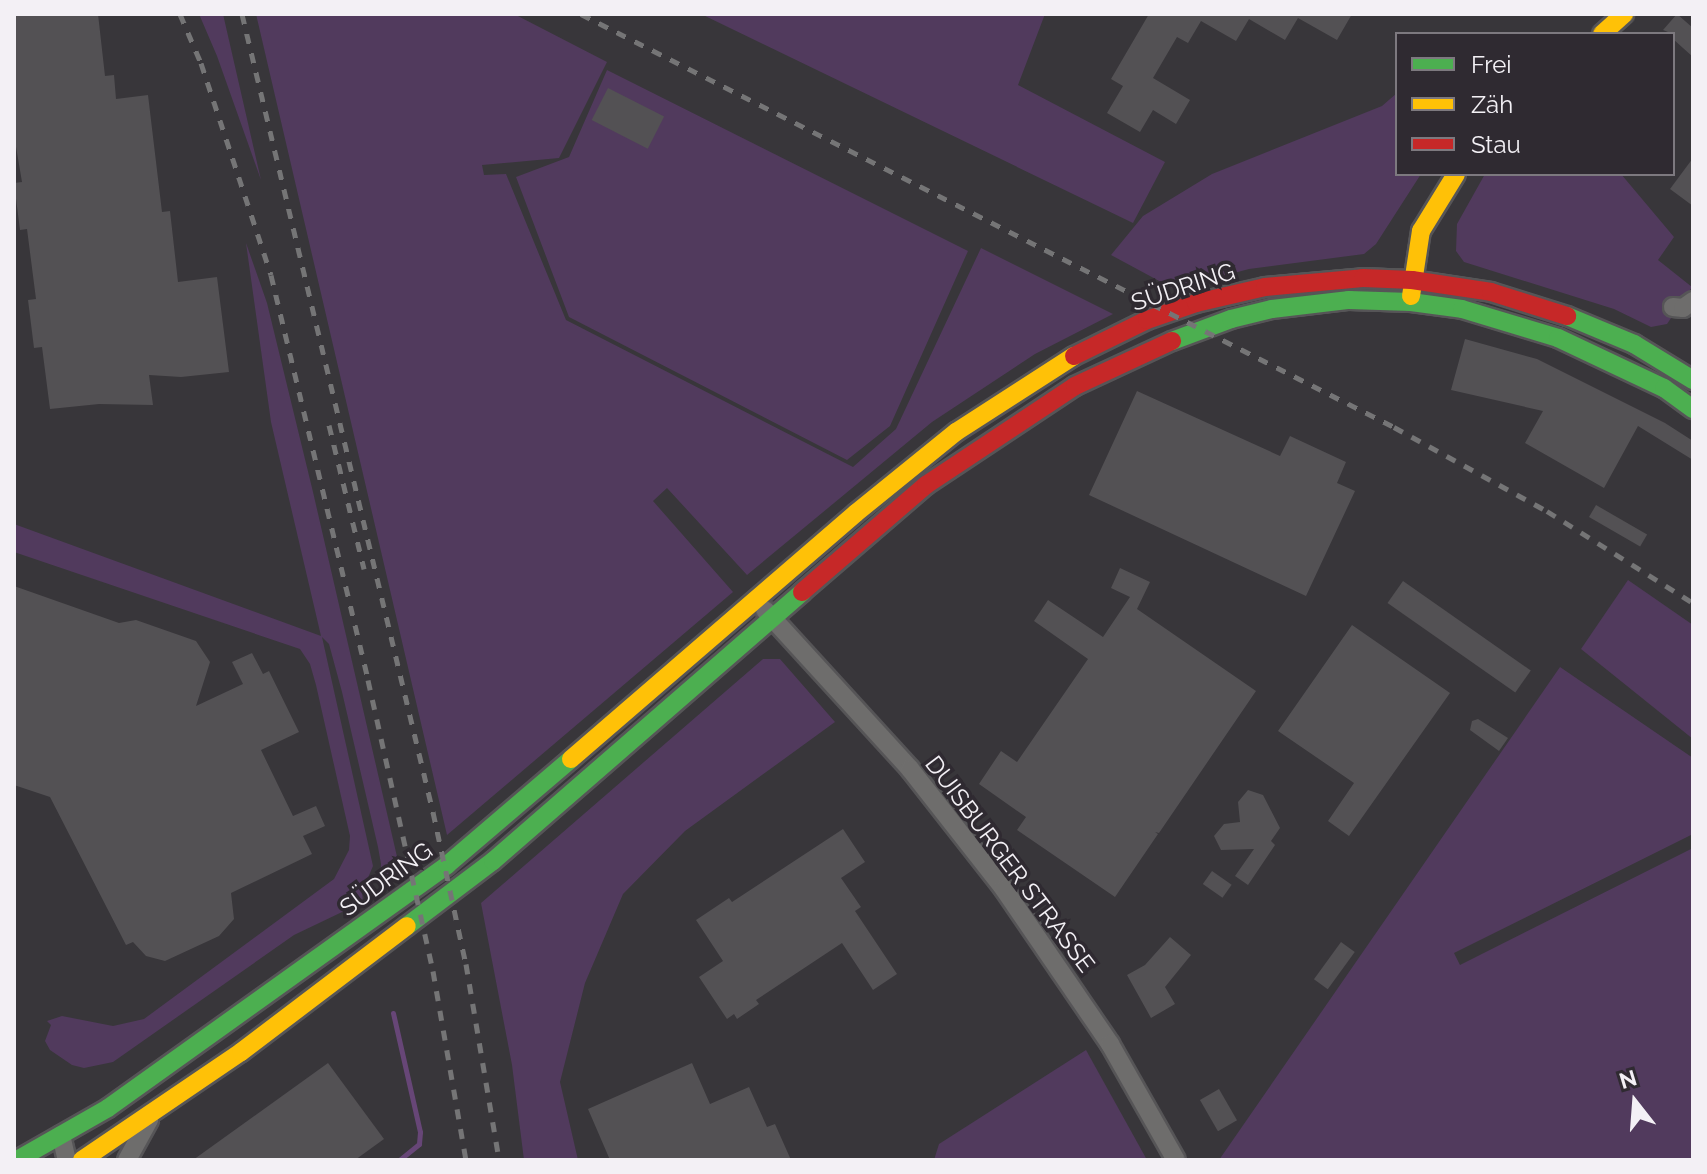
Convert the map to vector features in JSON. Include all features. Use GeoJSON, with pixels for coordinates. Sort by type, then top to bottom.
{"type":"FeatureCollection","features":[{"type":"Feature","properties":{"kind":"main road"},"geometry":{"type":"LineString","coordinates":[[1604,32],[1624,14]]}},
{"type":"Feature","properties":{"kind":"main road"},"geometry":{"type":"LineString","coordinates":[[1411,302],[1421,231],[1455,176]]}},
{"type":"Feature","properties":{"kind":"main road","name":"SÜDRING"},"geometry":{"type":"LineString","coordinates":[[17,1160],[108,1108],[447,865],[956,432],[1062,362],[1147,320],[1209,300],[1277,285],[1363,278],[1412,280],[1491,292],[1558,312],[1634,344],[1693,380]]}},
{"type":"Feature","properties":{"kind":"main road","name":"SÜDRING"},"geometry":{"type":"LineString","coordinates":[[82,1160],[153,1114],[406,930],[493,861],[926,485],[1075,386],[1156,347],[1245,316],[1314,302],[1411,302],[1462,309],[1558,338],[1664,388],[1693,409]]}},
{"type":"Feature","properties":{"kind":"street"},"geometry":{"type":"LineString","coordinates":[[1673,307],[1683,308],[1693,301]]}},
{"type":"Feature","properties":{"kind":"street"},"geometry":{"type":"LineString","coordinates":[[756,599],[774,619]]}},
{"type":"Feature","properties":{"kind":"street","name":"DUISBURGER STRASSE"},"geometry":{"type":"LineString","coordinates":[[774,619],[910,769],[1004,889],[1102,1032],[1176,1160]]}},
{"type":"Feature","properties":{"kind":"street"},"geometry":{"type":"LineString","coordinates":[[127,1160],[153,1114]]}},
{"type":"Feature","properties":{"kind":"street"},"geometry":{"type":"LineString","coordinates":[[61,1135],[67,1160]]}},
{"type":"Feature","properties":{"kind":"street"},"geometry":{"type":"LineString","coordinates":[[44,1145],[60,1160]]}},
{"type":"Feature","properties":{"kind":"shaded area"},"geometry":{"type":"Polygon","coordinates":[[[199,14],[223,14],[261,180],[217,56],[199,14]]]}},
{"type":"Feature","properties":{"kind":"shaded area"},"geometry":{"type":"Polygon","coordinates":[[[256,14],[514,14],[607,62],[559,158],[482,165],[484,175],[506,174],[566,320],[853,467],[896,429],[981,248],[1113,314],[1035,354],[932,422],[747,575],[667,488],[653,501],[733,592],[447,835],[256,14]]]}},
{"type":"Feature","properties":{"kind":"shaded area"},"geometry":{"type":"Polygon","coordinates":[[[701,14],[1045,14],[1018,85],[1165,162],[1133,223],[701,14]]]}},
{"type":"Feature","properties":{"kind":"shaded area"},"geometry":{"type":"Polygon","coordinates":[[[607,70],[968,251],[890,426],[847,460],[569,317],[516,177],[569,157],[607,70]]]}},
{"type":"Feature","properties":{"kind":"shaded area"},"geometry":{"type":"Polygon","coordinates":[[[1395,95],[1395,176],[1420,176],[1376,244],[1364,254],[1249,269],[1174,289],[1111,255],[1143,216],[1212,174],[1382,106],[1395,95]]]}},
{"type":"Feature","properties":{"kind":"shaded area"},"geometry":{"type":"Polygon","coordinates":[[[1484,176],[1623,176],[1674,237],[1658,260],[1692,287],[1667,324],[1651,327],[1614,309],[1464,262],[1456,251],[1457,224],[1484,176]]]}},
{"type":"Feature","properties":{"kind":"shaded area"},"geometry":{"type":"Polygon","coordinates":[[[246,243],[267,303],[401,874],[379,891],[381,864],[378,847],[342,692],[329,644],[322,637],[373,866],[362,892],[363,902],[294,935],[113,1062],[84,1068],[72,1065],[50,1050],[45,1041],[51,1025],[47,1021],[62,1016],[113,1026],[144,1019],[334,879],[349,850],[350,836],[316,685],[310,664],[300,649],[14,552],[14,524],[321,636],[271,422],[246,243]]]}},
{"type":"Feature","properties":{"kind":"shaded area"},"geometry":{"type":"Polygon","coordinates":[[[1628,580],[1693,625],[1693,739],[1581,649],[1628,580]]]}},
{"type":"Feature","properties":{"kind":"shaded area"},"geometry":{"type":"Polygon","coordinates":[[[763,659],[780,659],[835,722],[685,831],[623,894],[585,983],[560,1082],[578,1160],[524,1160],[512,1065],[481,903],[763,659]]]}},
{"type":"Feature","properties":{"kind":"shaded area"},"geometry":{"type":"Polygon","coordinates":[[[1560,667],[1693,758],[1693,834],[1454,953],[1460,965],[1693,848],[1693,1160],[1219,1160],[1560,667]]]}},
{"type":"Feature","properties":{"kind":"shaded area"},"geometry":{"type":"Polygon","coordinates":[[[1086,1050],[1147,1160],[934,1160],[939,1144],[1086,1050]]]}},
{"type":"Feature","properties":{"kind":"building"},"geometry":{"type":"Polygon","coordinates":[[[14,14],[98,14],[105,76],[114,75],[116,99],[148,95],[162,212],[170,211],[178,282],[217,277],[229,372],[181,377],[149,375],[153,405],[99,404],[50,409],[42,347],[34,348],[28,300],[36,299],[27,229],[20,230],[14,183],[22,182],[14,135],[14,14]]]}},
{"type":"Feature","properties":{"kind":"building"},"geometry":{"type":"Polygon","coordinates":[[[1149,14],[1352,14],[1337,40],[1298,18],[1285,40],[1249,19],[1236,41],[1201,21],[1188,43],[1177,37],[1153,78],[1190,100],[1176,124],[1153,110],[1140,132],[1107,113],[1123,86],[1111,79],[1149,14]]]}},
{"type":"Feature","properties":{"kind":"building"},"geometry":{"type":"Polygon","coordinates":[[[1677,14],[1693,28],[1693,57],[1675,41],[1675,32],[1663,30],[1677,14]]]}},
{"type":"Feature","properties":{"kind":"building"},"geometry":{"type":"Polygon","coordinates":[[[608,88],[664,117],[648,149],[592,120],[608,88]]]}},
{"type":"Feature","properties":{"kind":"building"},"geometry":{"type":"Polygon","coordinates":[[[1693,158],[1693,206],[1670,189],[1693,158]]]}},
{"type":"Feature","properties":{"kind":"building"},"geometry":{"type":"Polygon","coordinates":[[[1465,339],[1537,359],[1665,423],[1693,441],[1693,460],[1638,426],[1604,488],[1525,443],[1543,411],[1451,390],[1465,339]]]}},
{"type":"Feature","properties":{"kind":"building"},"geometry":{"type":"Polygon","coordinates":[[[1137,391],[1280,456],[1290,436],[1346,462],[1337,483],[1355,491],[1306,596],[1089,495],[1137,391]]]}},
{"type":"Feature","properties":{"kind":"building"},"geometry":{"type":"Polygon","coordinates":[[[1596,505],[1647,534],[1640,547],[1589,517],[1596,505]]]}},
{"type":"Feature","properties":{"kind":"building"},"geometry":{"type":"Polygon","coordinates":[[[1120,568],[1150,582],[1137,609],[1256,691],[1159,833],[1155,832],[1158,834],[1115,897],[1017,830],[1026,817],[979,784],[1001,751],[1017,762],[1088,659],[1034,621],[1048,600],[1103,637],[1130,597],[1111,588],[1120,568]]]}},
{"type":"Feature","properties":{"kind":"building"},"geometry":{"type":"Polygon","coordinates":[[[1403,581],[1531,670],[1515,693],[1388,603],[1403,581]]]}},
{"type":"Feature","properties":{"kind":"building"},"geometry":{"type":"Polygon","coordinates":[[[14,586],[119,623],[136,620],[196,641],[210,662],[196,706],[243,684],[232,662],[252,653],[263,674],[269,671],[299,732],[261,750],[293,816],[316,806],[325,826],[303,836],[312,854],[231,893],[234,919],[219,936],[165,961],[146,956],[133,942],[126,945],[50,797],[14,785],[14,586]]]}},
{"type":"Feature","properties":{"kind":"building"},"geometry":{"type":"Polygon","coordinates":[[[1352,625],[1450,693],[1349,836],[1328,821],[1354,783],[1278,731],[1352,625]]]}},
{"type":"Feature","properties":{"kind":"building"},"geometry":{"type":"Polygon","coordinates":[[[1478,719],[1508,738],[1499,751],[1470,730],[1472,721],[1478,719]]]}},
{"type":"Feature","properties":{"kind":"building"},"geometry":{"type":"Polygon","coordinates":[[[1248,790],[1263,795],[1280,828],[1271,841],[1275,845],[1248,885],[1235,876],[1254,849],[1221,850],[1214,836],[1224,824],[1240,822],[1238,802],[1248,790]]]}},
{"type":"Feature","properties":{"kind":"building"},"geometry":{"type":"Polygon","coordinates":[[[843,829],[865,862],[841,878],[861,907],[855,911],[897,974],[873,990],[842,943],[756,1000],[759,1004],[737,1019],[734,1014],[727,1019],[699,977],[723,961],[696,920],[729,898],[732,902],[843,829]]]}},
{"type":"Feature","properties":{"kind":"building"},"geometry":{"type":"Polygon","coordinates":[[[1212,871],[1232,885],[1222,898],[1203,884],[1212,871]]]}},
{"type":"Feature","properties":{"kind":"building"},"geometry":{"type":"Polygon","coordinates":[[[1170,937],[1191,955],[1165,987],[1175,1004],[1151,1018],[1127,975],[1145,965],[1170,937]]]}},
{"type":"Feature","properties":{"kind":"building"},"geometry":{"type":"Polygon","coordinates":[[[1341,942],[1355,952],[1328,989],[1314,979],[1341,942]]]}},
{"type":"Feature","properties":{"kind":"building"},"geometry":{"type":"Polygon","coordinates":[[[328,1063],[384,1139],[355,1160],[193,1160],[328,1063]]]}},
{"type":"Feature","properties":{"kind":"building"},"geometry":{"type":"Polygon","coordinates":[[[692,1063],[710,1104],[749,1087],[767,1127],[775,1124],[791,1160],[610,1160],[588,1109],[692,1063]]]}},
{"type":"Feature","properties":{"kind":"building"},"geometry":{"type":"Polygon","coordinates":[[[1219,1089],[1237,1120],[1218,1131],[1200,1100],[1219,1089]]]}},
{"type":"Feature","properties":{"kind":"waterway"},"geometry":{"type":"LineString","coordinates":[[393,1013],[420,1132],[419,1144],[399,1160]]}},
{"type":"Feature","properties":{"kind":"railway"},"geometry":{"type":"LineString","coordinates":[[180,14],[201,63],[271,275],[368,680],[433,971],[466,1160]]}},
{"type":"Feature","properties":{"kind":"railway"},"geometry":{"type":"LineString","coordinates":[[242,14],[433,812],[466,964],[499,1160]]}},
{"type":"Feature","properties":{"kind":"railway"},"geometry":{"type":"LineString","coordinates":[[581,14],[1394,427],[1547,511],[1693,603]]}},
{"type":"Feature","properties":{"kind":"railway"},"geometry":{"type":"LineString","coordinates":[[329,425],[364,569]]}},
{"type":"Feature","properties":{"kind":"traffic: fast"},"geometry":{"type":"LineString","coordinates":[[1172,341],[1231,319],[1272,309],[1349,300],[1411,302],[1462,309],[1558,338],[1664,388],[1693,409]]}},
{"type":"Feature","properties":{"kind":"traffic: fast"},"geometry":{"type":"LineString","coordinates":[[1567,316],[1634,344],[1693,380]]}},
{"type":"Feature","properties":{"kind":"traffic: fast"},"geometry":{"type":"LineString","coordinates":[[407,926],[493,861],[802,592]]}},
{"type":"Feature","properties":{"kind":"traffic: fast"},"geometry":{"type":"LineString","coordinates":[[17,1160],[108,1108],[447,865],[571,759]]}},
{"type":"Feature","properties":{"kind":"traffic: slow"},"geometry":{"type":"LineString","coordinates":[[1604,32],[1624,14]]}},
{"type":"Feature","properties":{"kind":"traffic: slow"},"geometry":{"type":"LineString","coordinates":[[1411,296],[1421,231],[1455,176]]}},
{"type":"Feature","properties":{"kind":"traffic: slow"},"geometry":{"type":"LineString","coordinates":[[571,759],[856,513],[956,432],[1074,356]]}},
{"type":"Feature","properties":{"kind":"traffic: slow"},"geometry":{"type":"LineString","coordinates":[[82,1160],[241,1052],[407,926]]}},
{"type":"Feature","properties":{"kind":"traffic: jam"},"geometry":{"type":"LineString","coordinates":[[1074,356],[1147,320],[1196,303],[1265,287],[1363,278],[1412,280],[1491,292],[1567,316]]}},
{"type":"Feature","properties":{"kind":"traffic: jam"},"geometry":{"type":"LineString","coordinates":[[802,592],[926,485],[1075,386],[1172,341]]}}]}
